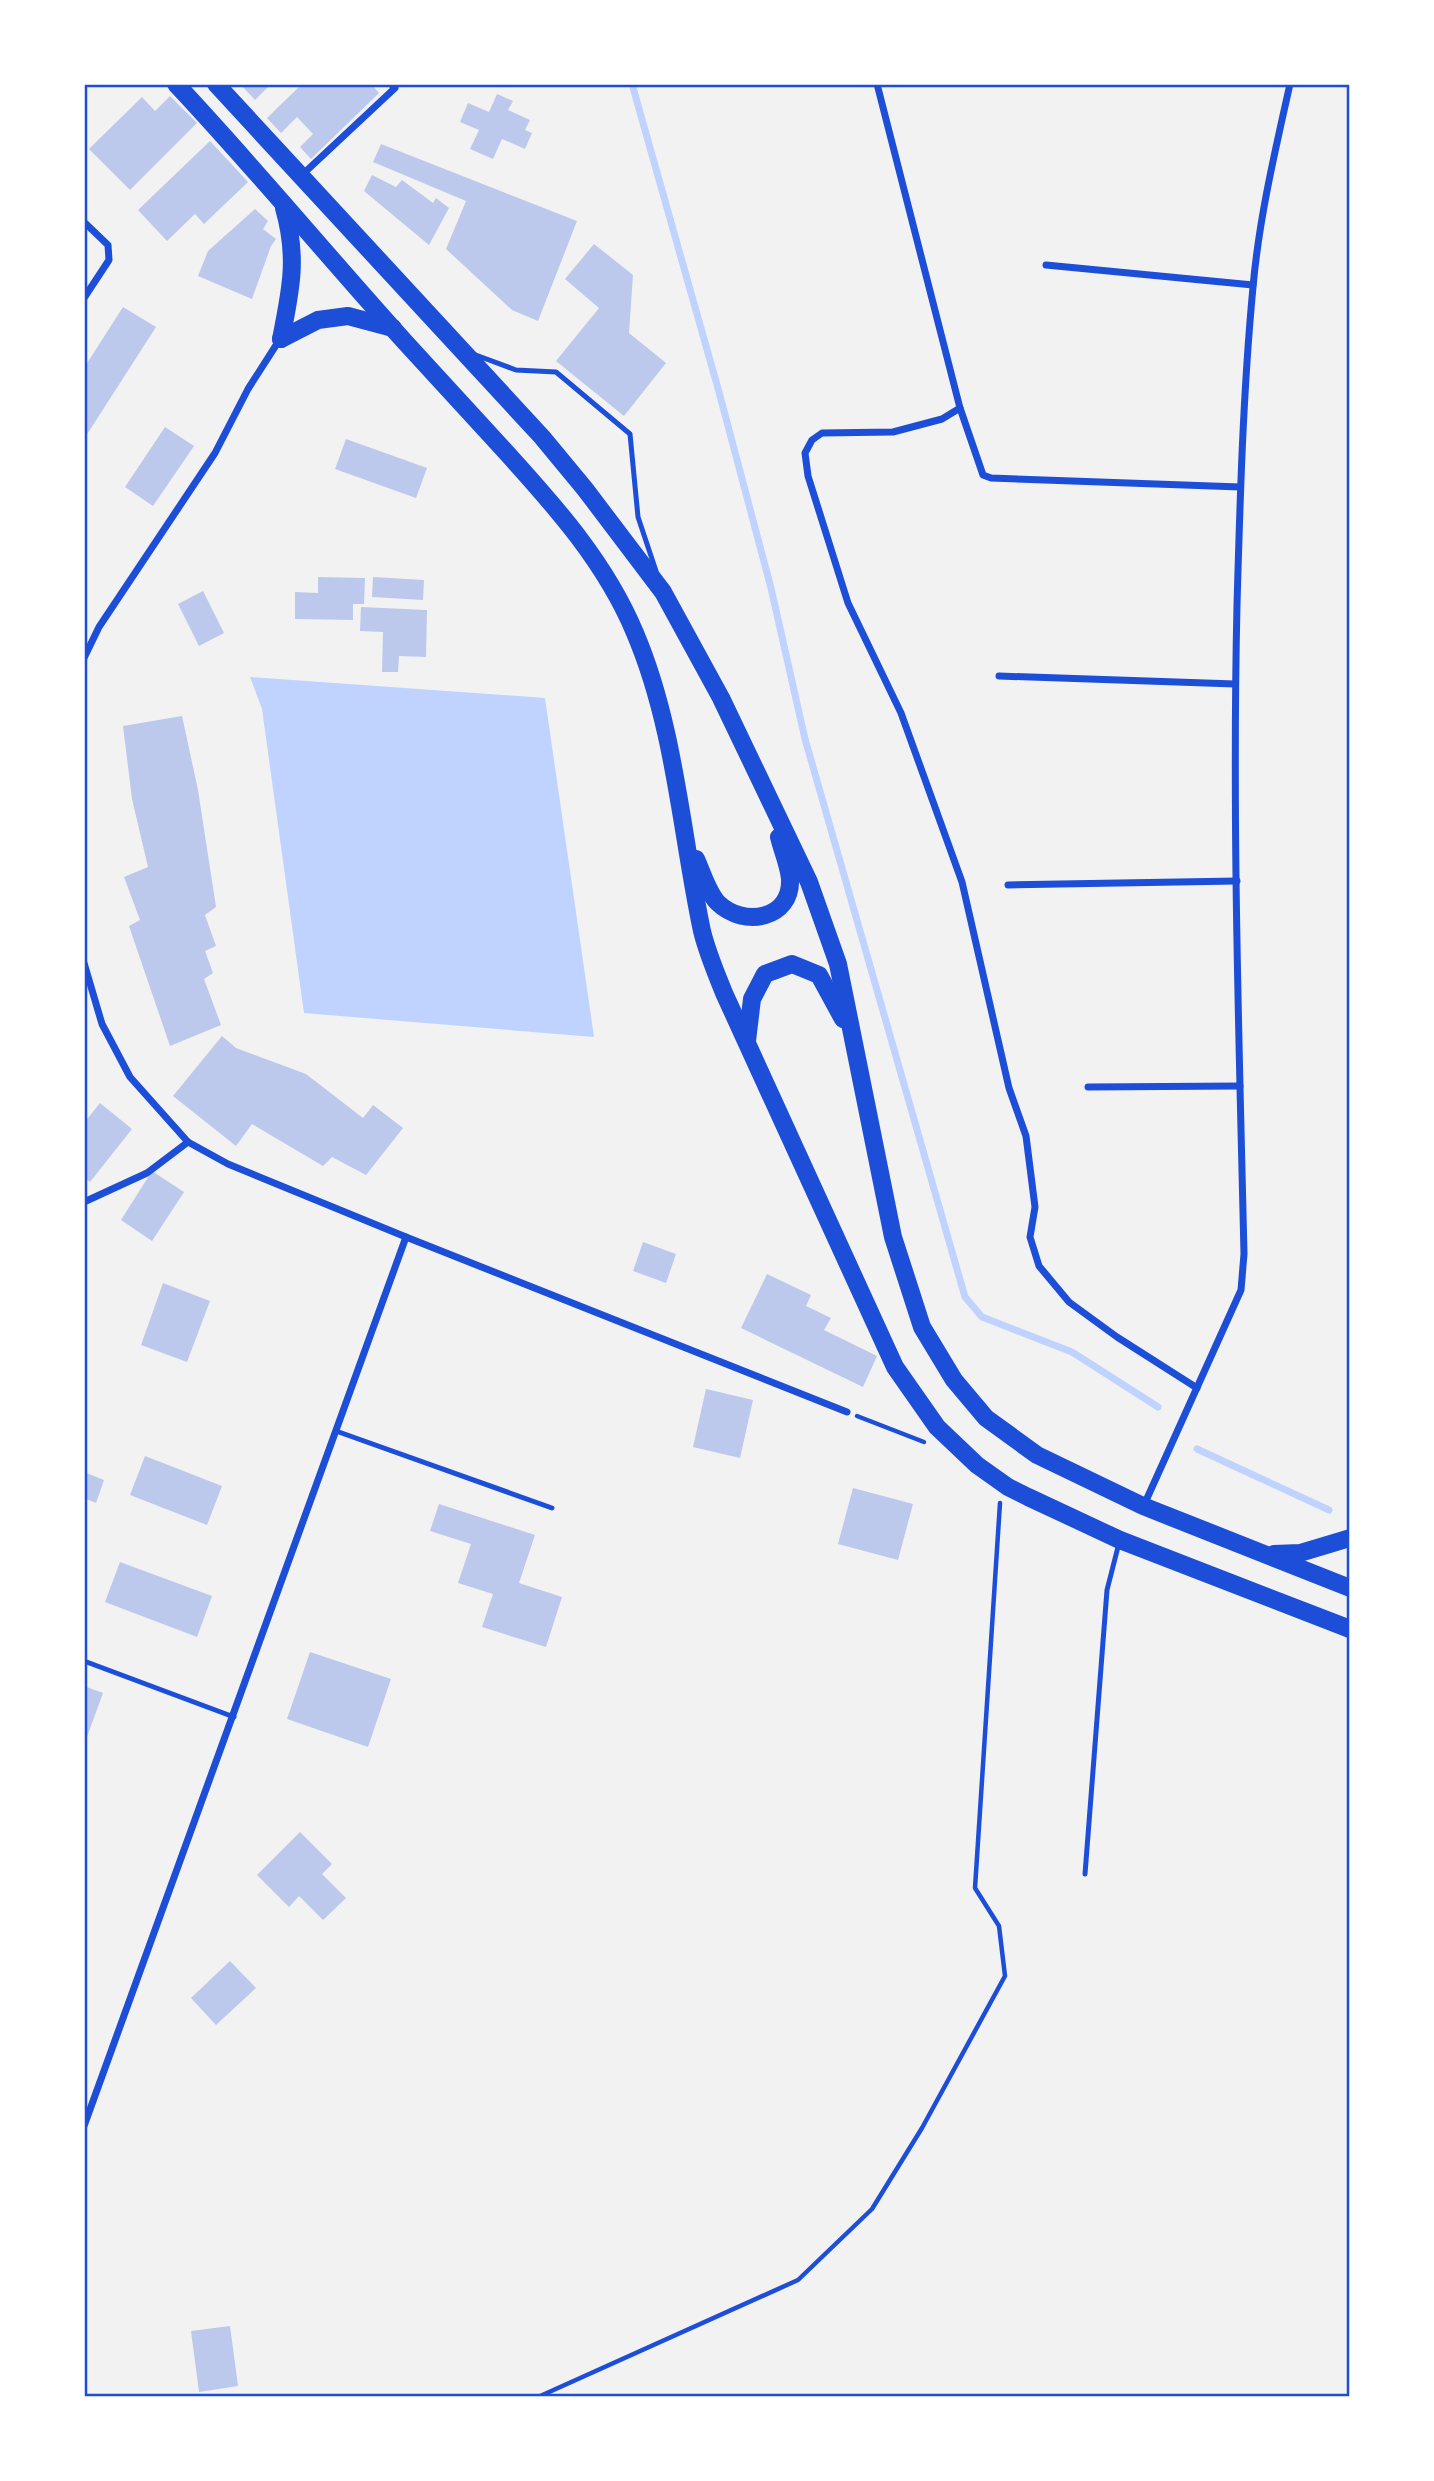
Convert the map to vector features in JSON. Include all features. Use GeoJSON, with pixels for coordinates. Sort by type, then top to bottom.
{"type":"FeatureCollection","features":[{"type":"Feature","properties":{"kind":"main road"},"geometry":{"type":"LineString","coordinates":[[176,84],[240,152],[393,328],[540,489],[580,539],[618,596],[636,635],[662,717],[688,842],[703,934],[724,993],[895,1367],[937,1427],[977,1465],[1007,1487],[1120,1540],[1350,1629]]}},
{"type":"Feature","properties":{"kind":"main road"},"geometry":{"type":"LineString","coordinates":[[216,84],[542,437],[663,592],[721,698],[809,882],[838,964],[892,1237],[922,1327],[954,1380],[986,1418],[1037,1455],[1143,1506],[1350,1588]]}},
{"type":"Feature","properties":{"kind":"main road"},"geometry":{"type":"LineString","coordinates":[[281,339],[293,265],[292,236],[283,203]]}},
{"type":"Feature","properties":{"kind":"main road"},"geometry":{"type":"LineString","coordinates":[[281,339],[318,320],[348,316],[393,328]]}},
{"type":"Feature","properties":{"kind":"main road"},"geometry":{"type":"LineString","coordinates":[[688,842],[717,902],[738,917],[763,918],[784,902],[790,881],[770,803]]}},
{"type":"Feature","properties":{"kind":"main road"},"geometry":{"type":"LineString","coordinates":[[747,1041],[752,999],[765,974],[792,964],[819,975],[851,1033]]}},
{"type":"Feature","properties":{"kind":"main road"},"geometry":{"type":"LineString","coordinates":[[1267,1554],[1300,1553],[1350,1538]]}},
{"type":"Feature","properties":{"kind":"street"},"geometry":{"type":"LineString","coordinates":[[300,176],[395,88],[391,84]]}},
{"type":"Feature","properties":{"kind":"street"},"geometry":{"type":"LineString","coordinates":[[877,84],[960,408],[983,475],[991,478],[1240,486]]}},
{"type":"Feature","properties":{"kind":"street"},"geometry":{"type":"LineString","coordinates":[[1143,1506],[1241,1290],[1244,1254],[1236,684],[1240,486],[1253,285],[1271,166],[1290,84]]}},
{"type":"Feature","properties":{"kind":"street"},"geometry":{"type":"LineString","coordinates":[[84,222],[108,246],[109,260],[84,298]]}},
{"type":"Feature","properties":{"kind":"street"},"geometry":{"type":"LineString","coordinates":[[1046,265],[1253,285]]}},
{"type":"Feature","properties":{"kind":"street"},"geometry":{"type":"LineString","coordinates":[[84,658],[99,627],[215,453],[248,389],[281,339]]}},
{"type":"Feature","properties":{"kind":"street"},"geometry":{"type":"LineString","coordinates":[[960,408],[942,419],[893,432],[822,433],[812,440],[805,453],[808,476],[848,603],[901,713],[962,882],[1009,1088],[1026,1136],[1035,1207],[1030,1237],[1040,1266],[1069,1302],[1116,1338],[1197,1388]]}},
{"type":"Feature","properties":{"kind":"street"},"geometry":{"type":"LineString","coordinates":[[999,676],[1236,684]]}},
{"type":"Feature","properties":{"kind":"street"},"geometry":{"type":"LineString","coordinates":[[1008,885],[1237,881]]}},
{"type":"Feature","properties":{"kind":"street"},"geometry":{"type":"LineString","coordinates":[[84,963],[87,985],[102,1024],[130,1077],[188,1142],[228,1164],[846,1412]]}},
{"type":"Feature","properties":{"kind":"street"},"geometry":{"type":"LineString","coordinates":[[1088,1087],[1240,1086]]}},
{"type":"Feature","properties":{"kind":"street"},"geometry":{"type":"LineString","coordinates":[[84,1202],[147,1173],[188,1142]]}},
{"type":"Feature","properties":{"kind":"street"},"geometry":{"type":"LineString","coordinates":[[84,2126],[406,1237]]}},
{"type":"Feature","properties":{"kind":"lane"},"geometry":{"type":"LineString","coordinates":[[460,349],[516,370],[556,372],[629,434],[638,517],[663,592]]}},
{"type":"Feature","properties":{"kind":"lane"},"geometry":{"type":"LineString","coordinates":[[336,1431],[552,1508]]}},
{"type":"Feature","properties":{"kind":"lane"},"geometry":{"type":"LineString","coordinates":[[1085,1874],[1107,1590],[1120,1540]]}},
{"type":"Feature","properties":{"kind":"lane"},"geometry":{"type":"LineString","coordinates":[[84,1661],[233,1717]]}},
{"type":"Feature","properties":{"kind":"path"},"geometry":{"type":"LineString","coordinates":[[846,1412],[927,1443]]}},
{"type":"Feature","properties":{"kind":"path"},"geometry":{"type":"LineString","coordinates":[[538,2397],[798,2280],[872,2209],[922,2128],[1005,1976],[999,1926],[975,1888],[997,1537],[1001,1497],[1007,1487]]}},
{"type":"Feature","properties":{"kind":"water"},"geometry":{"type":"Polygon","coordinates":[[[250,677],[545,698],[594,1037],[304,1013],[262,709],[250,677]]]}},
{"type":"Feature","properties":{"kind":"building"},"geometry":{"type":"Polygon","coordinates":[[[240,84],[271,84],[255,100],[240,84]]]}},
{"type":"Feature","properties":{"kind":"building"},"geometry":{"type":"Polygon","coordinates":[[[302,84],[371,84],[379,93],[311,159],[300,147],[313,134],[297,117],[281,133],[267,118],[302,84]]]}},
{"type":"Feature","properties":{"kind":"building"},"geometry":{"type":"Polygon","coordinates":[[[497,94],[513,101],[508,110],[530,120],[525,130],[532,133],[525,149],[502,139],[493,159],[470,149],[479,130],[460,122],[468,103],[489,112],[497,94]]]}},
{"type":"Feature","properties":{"kind":"building"},"geometry":{"type":"Polygon","coordinates":[[[170,96],[197,123],[130,190],[89,149],[142,97],[155,111],[170,96]]]}},
{"type":"Feature","properties":{"kind":"building"},"geometry":{"type":"Polygon","coordinates":[[[210,141],[248,182],[204,224],[195,214],[167,241],[138,210],[210,141]]]}},
{"type":"Feature","properties":{"kind":"building"},"geometry":{"type":"Polygon","coordinates":[[[381,144],[577,221],[538,321],[512,310],[446,249],[466,201],[373,162],[381,144]]]}},
{"type":"Feature","properties":{"kind":"building"},"geometry":{"type":"Polygon","coordinates":[[[372,175],[396,187],[402,180],[433,203],[436,198],[449,208],[429,245],[364,191],[372,175]]]}},
{"type":"Feature","properties":{"kind":"building"},"geometry":{"type":"Polygon","coordinates":[[[255,209],[268,221],[263,229],[276,239],[252,299],[198,276],[208,251],[255,209]]]}},
{"type":"Feature","properties":{"kind":"building"},"geometry":{"type":"Polygon","coordinates":[[[594,244],[633,275],[629,333],[666,363],[624,416],[556,361],[599,308],[565,279],[594,244]]]}},
{"type":"Feature","properties":{"kind":"building"},"geometry":{"type":"Polygon","coordinates":[[[123,307],[156,327],[84,439],[84,368],[123,307]]]}},
{"type":"Feature","properties":{"kind":"building"},"geometry":{"type":"Polygon","coordinates":[[[165,427],[194,446],[153,506],[125,487],[165,427]]]}},
{"type":"Feature","properties":{"kind":"building"},"geometry":{"type":"Polygon","coordinates":[[[346,439],[427,468],[416,498],[335,469],[346,439]]]}},
{"type":"Feature","properties":{"kind":"building"},"geometry":{"type":"Polygon","coordinates":[[[318,577],[365,578],[364,604],[353,604],[353,620],[295,619],[295,592],[318,593],[318,577]]]}},
{"type":"Feature","properties":{"kind":"building"},"geometry":{"type":"Polygon","coordinates":[[[373,577],[424,580],[423,600],[372,597],[373,577]]]}},
{"type":"Feature","properties":{"kind":"building"},"geometry":{"type":"Polygon","coordinates":[[[203,591],[224,633],[199,646],[178,604],[203,591]]]}},
{"type":"Feature","properties":{"kind":"building"},"geometry":{"type":"Polygon","coordinates":[[[361,607],[427,610],[426,657],[399,656],[398,672],[382,672],[383,632],[360,631],[361,607]]]}},
{"type":"Feature","properties":{"kind":"building"},"geometry":{"type":"Polygon","coordinates":[[[182,716],[198,790],[216,907],[205,915],[216,946],[205,951],[213,973],[204,979],[221,1025],[170,1046],[129,926],[140,920],[124,877],[148,867],[132,799],[123,726],[182,716]]]}},
{"type":"Feature","properties":{"kind":"building"},"geometry":{"type":"Polygon","coordinates":[[[222,1036],[236,1048],[306,1074],[363,1118],[373,1105],[403,1128],[366,1175],[332,1157],[323,1166],[252,1124],[236,1146],[173,1096],[222,1036]]]}},
{"type":"Feature","properties":{"kind":"building"},"geometry":{"type":"Polygon","coordinates":[[[100,1103],[132,1129],[90,1182],[84,1177],[84,1123],[100,1103]]]}},
{"type":"Feature","properties":{"kind":"building"},"geometry":{"type":"Polygon","coordinates":[[[152,1171],[184,1192],[152,1241],[121,1220],[152,1171]]]}},
{"type":"Feature","properties":{"kind":"building"},"geometry":{"type":"Polygon","coordinates":[[[643,1242],[676,1254],[666,1283],[633,1271],[643,1242]]]}},
{"type":"Feature","properties":{"kind":"building"},"geometry":{"type":"Polygon","coordinates":[[[767,1274],[811,1295],[806,1306],[831,1318],[824,1330],[877,1356],[863,1387],[741,1328],[767,1274]]]}},
{"type":"Feature","properties":{"kind":"building"},"geometry":{"type":"Polygon","coordinates":[[[163,1283],[210,1301],[187,1362],[141,1345],[163,1283]]]}},
{"type":"Feature","properties":{"kind":"building"},"geometry":{"type":"Polygon","coordinates":[[[706,1389],[753,1400],[740,1458],[693,1447],[706,1389]]]}},
{"type":"Feature","properties":{"kind":"building"},"geometry":{"type":"Polygon","coordinates":[[[145,1456],[222,1486],[207,1525],[130,1495],[145,1456]]]}},
{"type":"Feature","properties":{"kind":"building"},"geometry":{"type":"Polygon","coordinates":[[[84,1472],[104,1480],[96,1503],[84,1498],[84,1472]]]}},
{"type":"Feature","properties":{"kind":"building"},"geometry":{"type":"Polygon","coordinates":[[[853,1488],[913,1504],[898,1560],[838,1544],[853,1488]]]}},
{"type":"Feature","properties":{"kind":"building"},"geometry":{"type":"Polygon","coordinates":[[[439,1504],[535,1535],[519,1583],[562,1597],[546,1647],[482,1627],[493,1594],[458,1583],[471,1544],[430,1531],[439,1504]]]}},
{"type":"Feature","properties":{"kind":"building"},"geometry":{"type":"Polygon","coordinates":[[[120,1562],[212,1596],[197,1637],[105,1602],[120,1562]]]}},
{"type":"Feature","properties":{"kind":"building"},"geometry":{"type":"Polygon","coordinates":[[[310,1652],[391,1679],[368,1747],[287,1719],[310,1652]]]}},
{"type":"Feature","properties":{"kind":"building"},"geometry":{"type":"Polygon","coordinates":[[[84,1686],[103,1693],[84,1745],[84,1686]]]}},
{"type":"Feature","properties":{"kind":"building"},"geometry":{"type":"Polygon","coordinates":[[[300,1832],[332,1864],[322,1874],[346,1898],[323,1920],[299,1896],[289,1907],[257,1875],[300,1832]]]}},
{"type":"Feature","properties":{"kind":"building"},"geometry":{"type":"Polygon","coordinates":[[[230,1961],[256,1988],[216,2025],[191,1998],[230,1961]]]}},
{"type":"Feature","properties":{"kind":"building"},"geometry":{"type":"Polygon","coordinates":[[[230,2326],[238,2386],[199,2392],[191,2331],[230,2326]]]}},
{"type":"Feature","properties":{"kind":"waterway"},"geometry":{"type":"LineString","coordinates":[[632,84],[771,588],[805,739],[965,1297],[982,1317],[1072,1352],[1158,1407]]}},
{"type":"Feature","properties":{"kind":"waterway"},"geometry":{"type":"LineString","coordinates":[[1197,1449],[1329,1510]]}}]}
